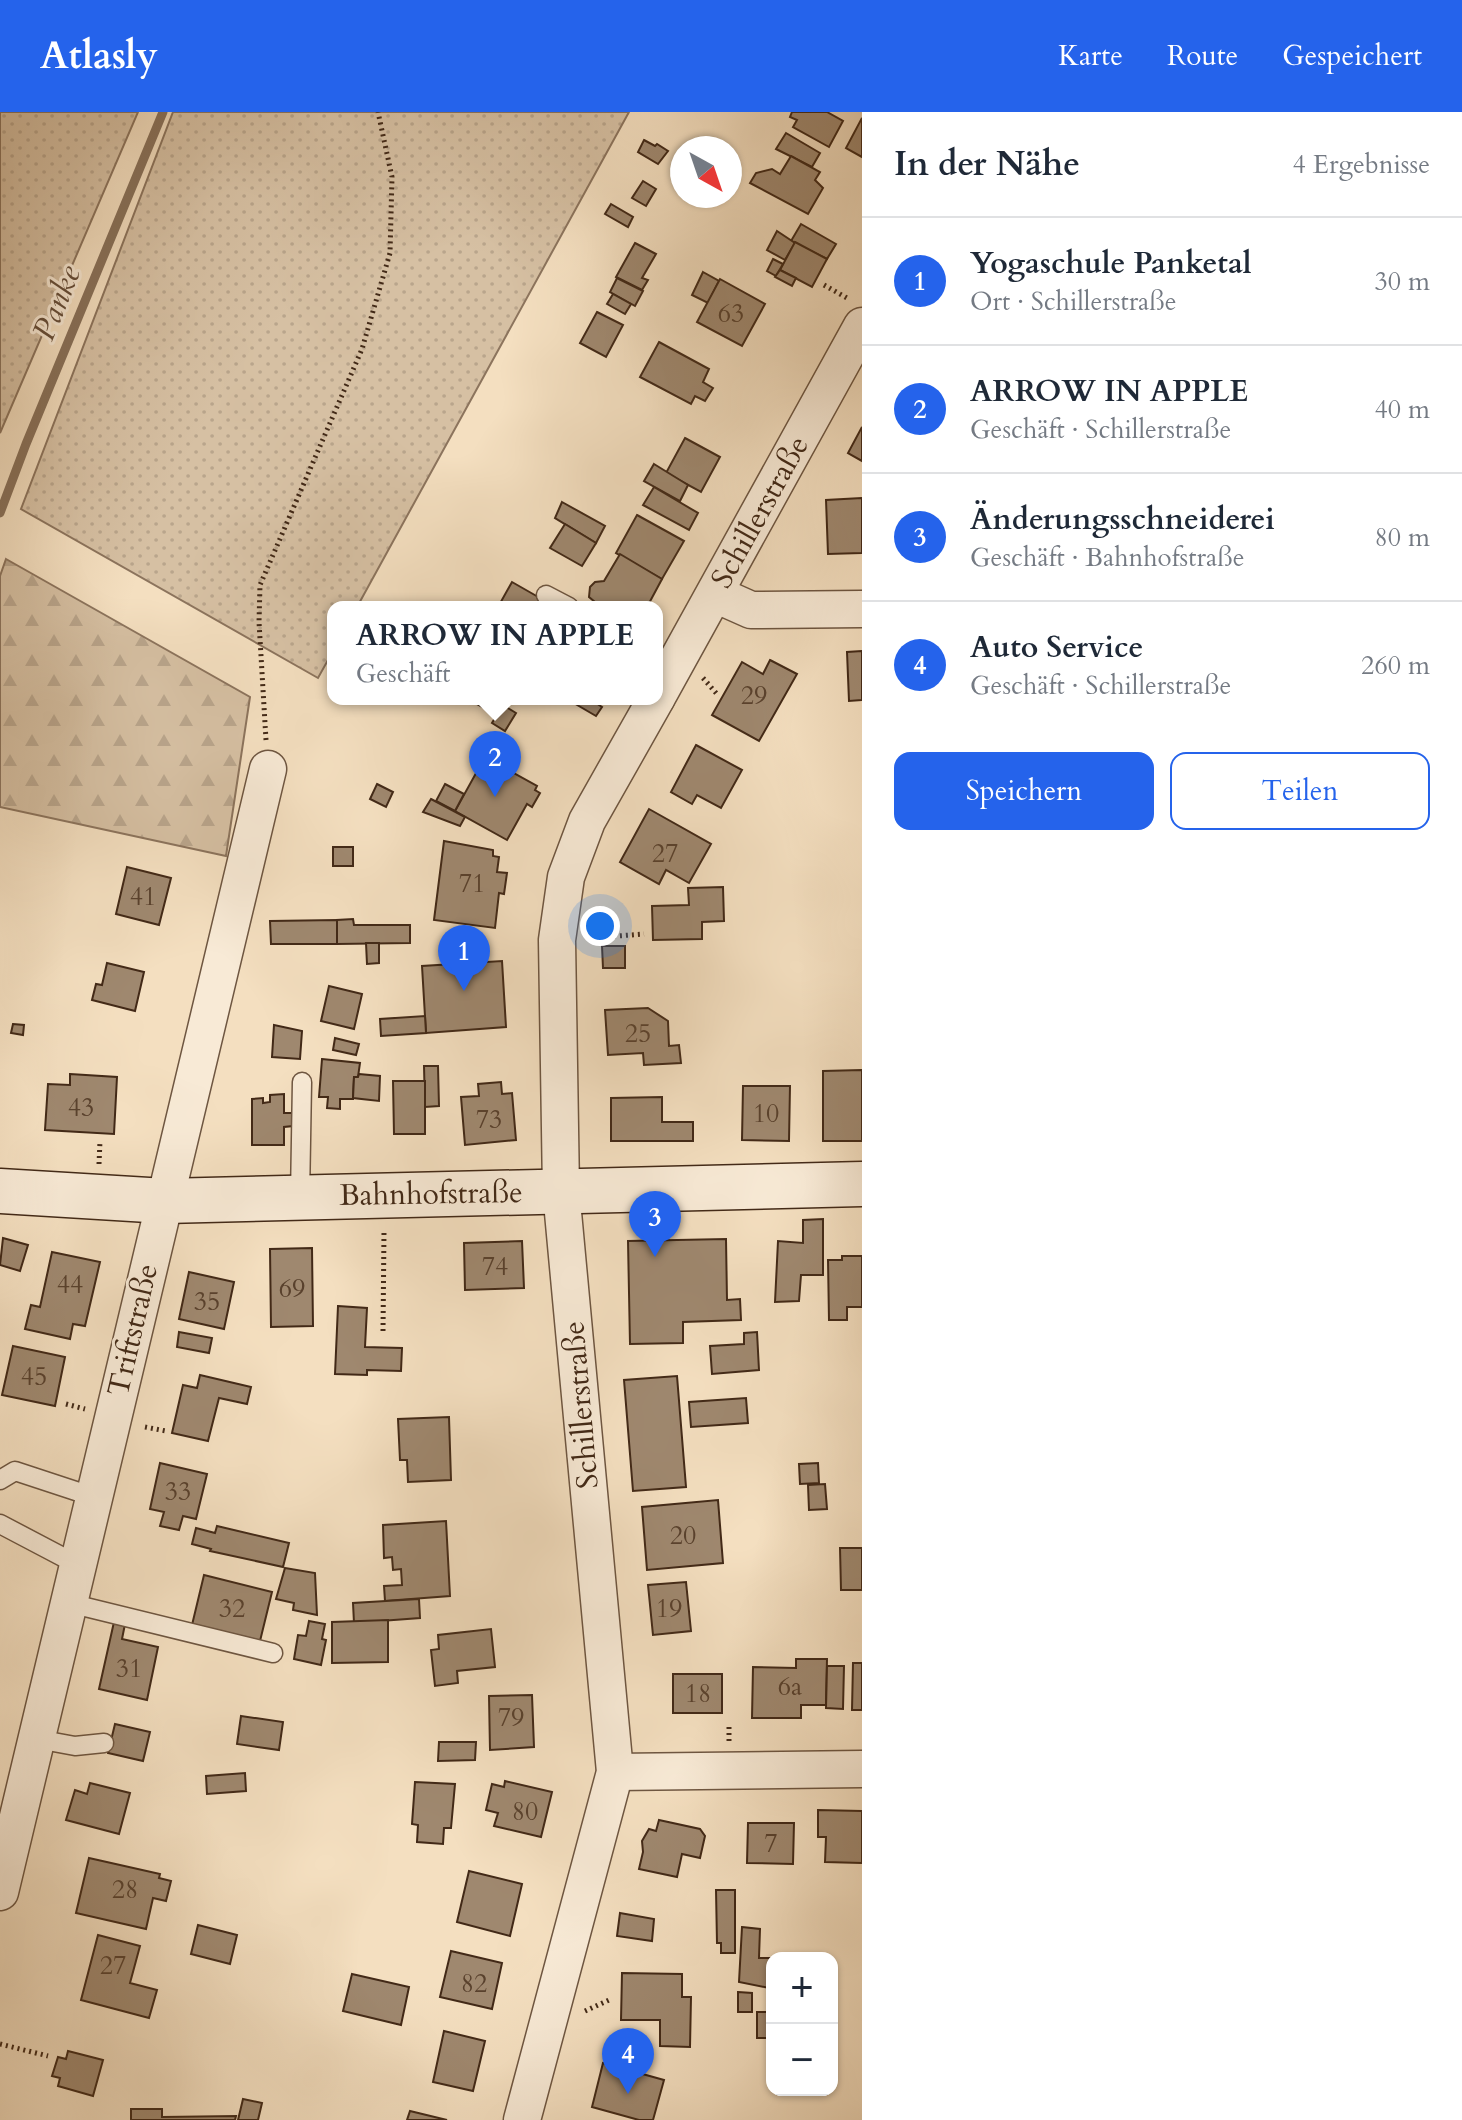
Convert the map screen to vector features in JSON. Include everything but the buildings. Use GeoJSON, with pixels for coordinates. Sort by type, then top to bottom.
{"type":"FeatureCollection","features":[{"type":"Feature","properties":{"kind":"street","name":"Schillerstraße"},"geometry":{"type":"LineString","coordinates":[[667,658],[715,594],[856,312]]}},
{"type":"Feature","properties":{"kind":"street"},"geometry":{"type":"LineString","coordinates":[[715,594],[751,610],[862,609]]}},
{"type":"Feature","properties":{"kind":"street","name":"Schillerstraße"},"geometry":{"type":"LineString","coordinates":[[522,2120],[615,1772],[561,1191],[557,940],[566,877],[587,821],[652,705]]}},
{"type":"Feature","properties":{"kind":"street","name":"Triftstraße"},"geometry":{"type":"LineString","coordinates":[[1,1880],[268,769]]}},
{"type":"Feature","properties":{"kind":"street","name":"Bahnhofstraße"},"geometry":{"type":"LineString","coordinates":[[0,1191],[165,1201],[862,1184]]}},
{"type":"Feature","properties":{"kind":"street"},"geometry":{"type":"LineString","coordinates":[[615,1772],[862,1769]]}},
{"type":"Feature","properties":{"kind":"lane"},"geometry":{"type":"LineString","coordinates":[[546,595],[558,601]]}},
{"type":"Feature","properties":{"kind":"lane"},"geometry":{"type":"LineString","coordinates":[[300,1197],[302,1082]]}},
{"type":"Feature","properties":{"kind":"lane"},"geometry":{"type":"LineString","coordinates":[[0,1480],[15,1471],[94,1497]]}},
{"type":"Feature","properties":{"kind":"lane"},"geometry":{"type":"LineString","coordinates":[[0,1524],[78,1565]]}},
{"type":"Feature","properties":{"kind":"lane"},"geometry":{"type":"LineString","coordinates":[[69,1603],[273,1653]]}},
{"type":"Feature","properties":{"kind":"lane"},"geometry":{"type":"LineString","coordinates":[[37,1739],[75,1746],[104,1743]]}},
{"type":"Feature","properties":{"kind":"path"},"geometry":{"type":"LineString","coordinates":[[268,769],[259,622],[260,585],[362,349],[390,253],[392,177],[378,112]]}},
{"type":"Feature","properties":{"kind":"path"},"geometry":{"type":"LineString","coordinates":[[824,285],[856,312]]}},
{"type":"Feature","properties":{"kind":"path"},"geometry":{"type":"LineString","coordinates":[[557,940],[644,934]]}},
{"type":"Feature","properties":{"kind":"path"},"geometry":{"type":"LineString","coordinates":[[383,1331],[385,1195]]}},
{"type":"Feature","properties":{"kind":"path"},"geometry":{"type":"LineString","coordinates":[[0,2044],[48,2056]]}},
{"type":"Feature","properties":{"kind":"green space"},"geometry":{"type":"Polygon","coordinates":[[[0,112],[138,112],[0,433],[0,112]]]}},
{"type":"Feature","properties":{"kind":"green space"},"geometry":{"type":"Polygon","coordinates":[[[173,112],[629,112],[360,601],[327,601],[327,662],[318,678],[21,509],[173,112]]]}},
{"type":"Feature","properties":{"kind":"green space"},"geometry":{"type":"Polygon","coordinates":[[[6,559],[250,697],[226,856],[0,807],[0,576],[6,559]]]}},
{"type":"Feature","properties":{"kind":"waterway","name":"Panke"},"geometry":{"type":"LineString","coordinates":[[0,513],[163,112]]}},
{"type":"Feature","properties":{"kind":"place","name":"ARROW IN APPLE"},"geometry":{"type":"Point","coordinates":[495,797]}},
{"type":"Feature","properties":{"kind":"place","name":"Yogaschule Panketal"},"geometry":{"type":"Point","coordinates":[464,991]}},
{"type":"Feature","properties":{"kind":"place","name":"Änderungsschneiderei"},"geometry":{"type":"Point","coordinates":[655,1257]}},
{"type":"Feature","properties":{"kind":"place","name":"Auto Service"},"geometry":{"type":"Point","coordinates":[628,2094]}}]}
